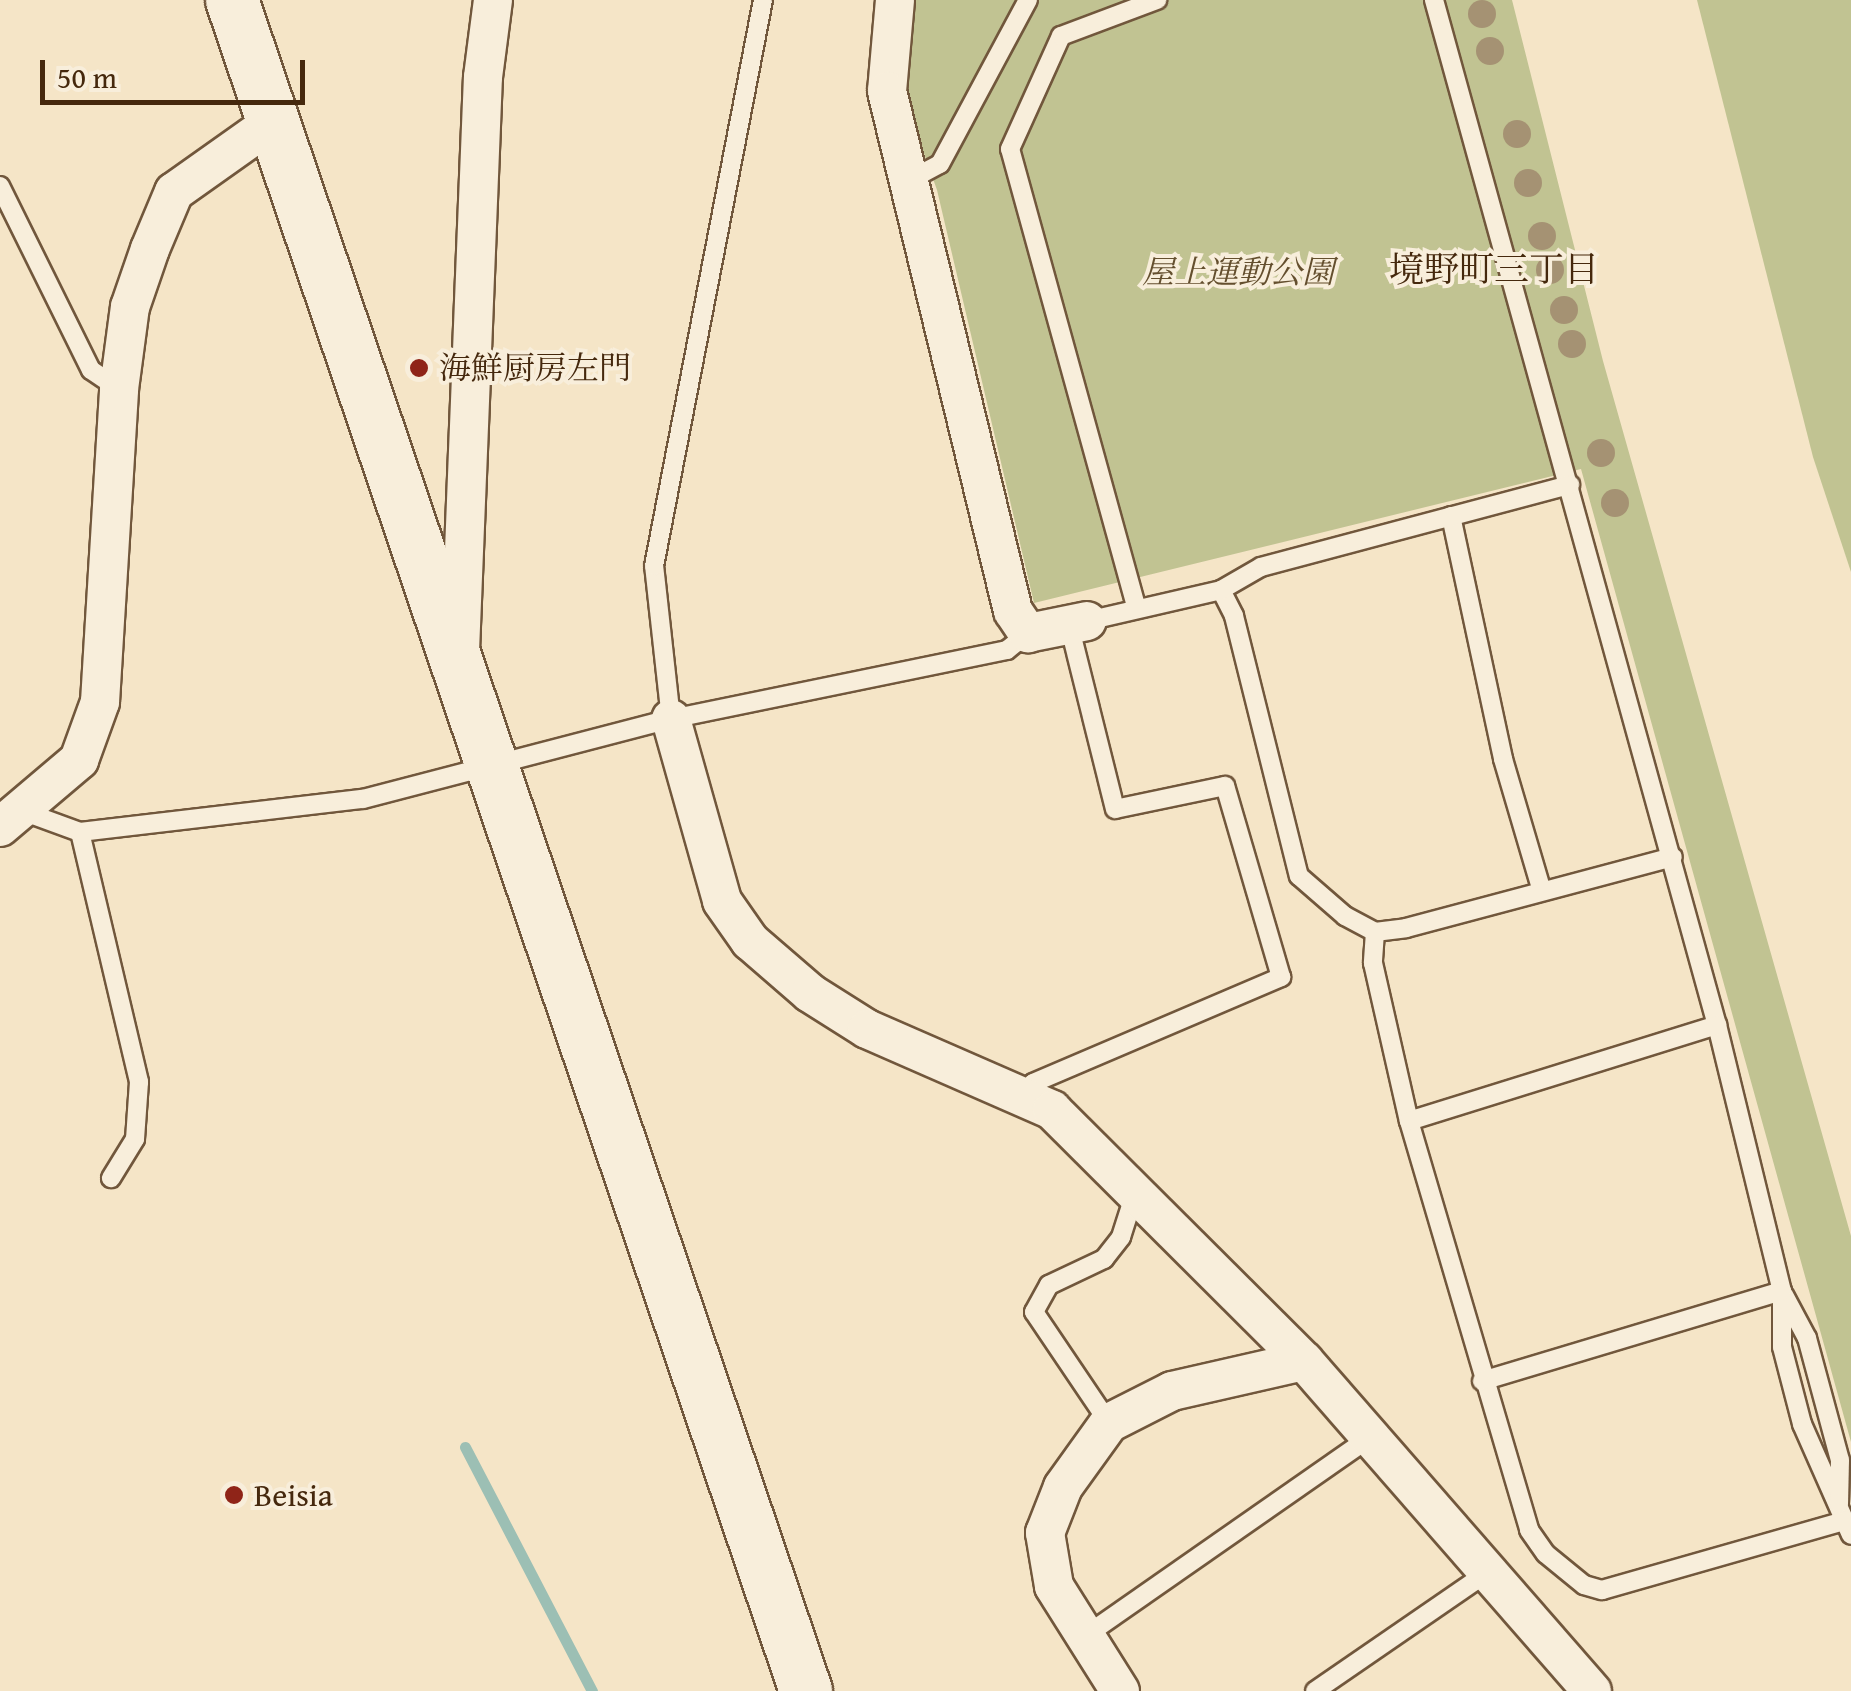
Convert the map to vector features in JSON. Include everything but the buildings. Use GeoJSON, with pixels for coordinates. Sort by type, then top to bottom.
{"type":"FeatureCollection","features":[{"type":"Feature","properties":{"kind":"street"},"geometry":{"type":"LineString","coordinates":[[232,0],[806,1691]]}},
{"type":"Feature","properties":{"kind":"street"},"geometry":{"type":"LineString","coordinates":[[459,662],[468,568],[483,77],[493,0]]}},
{"type":"Feature","properties":{"kind":"street"},"geometry":{"type":"LineString","coordinates":[[896,0],[884,70],[905,183],[1013,611],[1028,633],[1078,622]]}},
{"type":"Feature","properties":{"kind":"street"},"geometry":{"type":"LineString","coordinates":[[13,819],[79,760],[100,702],[119,389],[130,307],[174,192],[272,122]]}},
{"type":"Feature","properties":{"kind":"street"},"geometry":{"type":"LineString","coordinates":[[671,719],[722,902],[750,941],[810,994],[867,1029],[1052,1110],[1304,1360],[1592,1691]]}},
{"type":"Feature","properties":{"kind":"street"},"geometry":{"type":"LineString","coordinates":[[1120,1691],[1088,1634],[1054,1586],[1045,1534],[1063,1487],[1109,1423],[1172,1391],[1304,1360]]}},
{"type":"Feature","properties":{"kind":"lane"},"geometry":{"type":"LineString","coordinates":[[671,719],[654,566],[762,0]]}},
{"type":"Feature","properties":{"kind":"lane"},"geometry":{"type":"LineString","coordinates":[[905,183],[940,164],[1028,0]]}},
{"type":"Feature","properties":{"kind":"lane"},"geometry":{"type":"LineString","coordinates":[[1136,606],[1010,149],[1061,36],[1070,28],[1157,0]]}},
{"type":"Feature","properties":{"kind":"lane"},"geometry":{"type":"LineString","coordinates":[[1434,0],[1673,857],[1782,1291],[1812,1356],[1840,1460],[1845,1520]]}},
{"type":"Feature","properties":{"kind":"lane"},"geometry":{"type":"LineString","coordinates":[[0,186],[91,370],[119,389]]}},
{"type":"Feature","properties":{"kind":"lane"},"geometry":{"type":"LineString","coordinates":[[1023,1097],[1033,1082],[1281,977],[1225,786],[1115,809],[1078,622],[1221,590],[1262,567],[1570,485]]}},
{"type":"Feature","properties":{"kind":"lane"},"geometry":{"type":"LineString","coordinates":[[1450,516],[1503,758],[1541,888]]}},
{"type":"Feature","properties":{"kind":"lane"},"geometry":{"type":"LineString","coordinates":[[1221,590],[1234,616],[1299,876],[1375,932]]}},
{"type":"Feature","properties":{"kind":"lane"},"geometry":{"type":"LineString","coordinates":[[13,819],[80,832],[362,799],[671,719],[1007,650],[1028,633]]}},
{"type":"Feature","properties":{"kind":"lane"},"geometry":{"type":"LineString","coordinates":[[80,832],[139,1082],[135,1139],[111,1178]]}},
{"type":"Feature","properties":{"kind":"lane"},"geometry":{"type":"LineString","coordinates":[[1375,932],[1673,857]]}},
{"type":"Feature","properties":{"kind":"lane"},"geometry":{"type":"LineString","coordinates":[[1375,932],[1373,963],[1410,1121],[1482,1381],[1529,1530],[1584,1586],[1602,1590],[1845,1520]]}},
{"type":"Feature","properties":{"kind":"lane"},"geometry":{"type":"LineString","coordinates":[[1410,1121],[1717,1025]]}},
{"type":"Feature","properties":{"kind":"lane"},"geometry":{"type":"LineString","coordinates":[[1109,1423],[1034,1312],[1049,1286],[1104,1259],[1121,1237],[1136,1191]]}},
{"type":"Feature","properties":{"kind":"lane"},"geometry":{"type":"LineString","coordinates":[[1482,1381],[1782,1291]]}},
{"type":"Feature","properties":{"kind":"lane"},"geometry":{"type":"LineString","coordinates":[[1782,1291],[1782,1347],[1797,1405],[1813,1460],[1845,1520]]}},
{"type":"Feature","properties":{"kind":"lane"},"geometry":{"type":"LineString","coordinates":[[1088,1634],[1373,1436]]}},
{"type":"Feature","properties":{"kind":"lane"},"geometry":{"type":"LineString","coordinates":[[1315,1691],[1488,1572]]}},
{"type":"Feature","properties":{"kind":"green space","name":"屋上運動公園"},"geometry":{"type":"Polygon","coordinates":[[[911,0],[1512,0],[1603,361],[1851,1236],[1851,1442],[1581,469],[1034,603],[937,190],[901,89],[911,0]]]}},
{"type":"Feature","properties":{"kind":"green space"},"geometry":{"type":"Polygon","coordinates":[[[1697,0],[1851,0],[1851,572],[1813,457],[1697,0]]]}},
{"type":"Feature","properties":{"kind":"waterway"},"geometry":{"type":"LineString","coordinates":[[465,1447],[592,1691]]}},
{"type":"Feature","properties":{"kind":"place","name":"海鮮厨房左門"},"geometry":{"type":"Point","coordinates":[419,368]}},
{"type":"Feature","properties":{"kind":"place","name":"Beisia"},"geometry":{"type":"Point","coordinates":[234,1495]}},
{"type":"Feature","properties":{"kind":"district","name":"境野町三丁目"},"geometry":{"type":"Point","coordinates":[1494,269]}}]}
